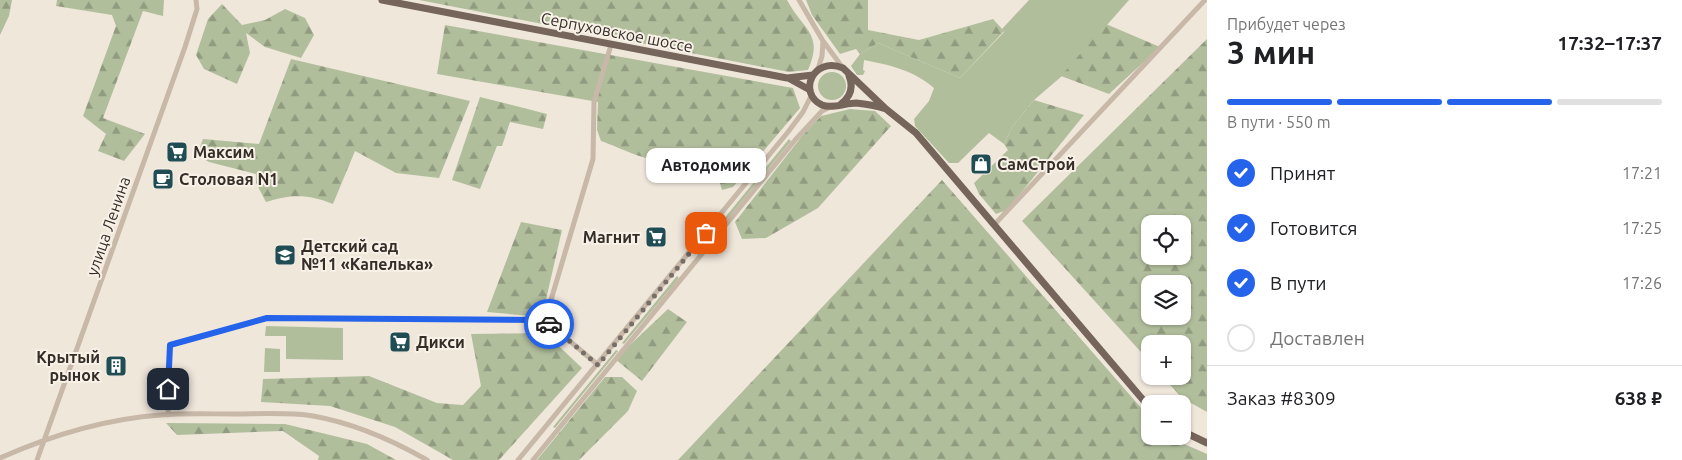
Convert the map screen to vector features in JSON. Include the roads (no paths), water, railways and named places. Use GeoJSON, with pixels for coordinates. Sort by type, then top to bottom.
{"type":"FeatureCollection","features":[{"type":"Feature","properties":{"kind":"main road","name":"Серпуховское шоссе"},"geometry":{"type":"LineString","coordinates":[[382,0],[787,78]]}},
{"type":"Feature","properties":{"kind":"main road"},"geometry":{"type":"LineString","coordinates":[[787,78],[815,72],[826,65],[834,65],[846,71],[886,110],[916,133],[1141,397]]}},
{"type":"Feature","properties":{"kind":"main road"},"geometry":{"type":"LineString","coordinates":[[840,104],[850,93],[852,83],[846,71]]}},
{"type":"Feature","properties":{"kind":"main road"},"geometry":{"type":"LineString","coordinates":[[811,92],[815,72]]}},
{"type":"Feature","properties":{"kind":"main road"},"geometry":{"type":"LineString","coordinates":[[787,78],[811,92],[817,101],[830,107],[840,104],[873,105],[886,110]]}},
{"type":"Feature","properties":{"kind":"main road"},"geometry":{"type":"LineString","coordinates":[[1191,435],[1207,443]]}},
{"type":"Feature","properties":{"kind":"street","name":"улица Ленина"},"geometry":{"type":"LineString","coordinates":[[38,460],[185,47],[197,9],[196,0]]}},
{"type":"Feature","properties":{"kind":"street"},"geometry":{"type":"LineString","coordinates":[[799,0],[823,41],[846,71]]}},
{"type":"Feature","properties":{"kind":"street"},"geometry":{"type":"LineString","coordinates":[[994,225],[1205,0]]}},
{"type":"Feature","properties":{"kind":"street"},"geometry":{"type":"LineString","coordinates":[[815,72],[822,56],[823,41]]}},
{"type":"Feature","properties":{"kind":"street"},"geometry":{"type":"LineString","coordinates":[[545,320],[593,159],[594,102],[611,45]]}},
{"type":"Feature","properties":{"kind":"street"},"geometry":{"type":"LineString","coordinates":[[518,460],[677,270],[788,132],[803,112],[811,92]]}},
{"type":"Feature","properties":{"kind":"street"},"geometry":{"type":"LineString","coordinates":[[533,460],[623,349],[685,277],[796,139],[822,111],[830,107]]}},
{"type":"Feature","properties":{"kind":"street"},"geometry":{"type":"LineString","coordinates":[[788,132],[796,139]]}},
{"type":"Feature","properties":{"kind":"street"},"geometry":{"type":"LineString","coordinates":[[677,270],[685,277]]}},
{"type":"Feature","properties":{"kind":"street"},"geometry":{"type":"LineString","coordinates":[[168,415],[169,346],[267,318],[545,320],[598,365]]}},
{"type":"Feature","properties":{"kind":"street"},"geometry":{"type":"LineString","coordinates":[[615,344],[623,349]]}},
{"type":"Feature","properties":{"kind":"street"},"geometry":{"type":"LineString","coordinates":[[0,458],[45,440],[113,421],[168,415],[268,414],[312,416],[376,435],[427,460]]}},
{"type":"Feature","properties":{"kind":"street"},"geometry":{"type":"LineString","coordinates":[[546,427],[554,434]]}},
{"type":"Feature","properties":{"kind":"place","name":"Максим"},"geometry":{"type":"Point","coordinates":[177,152]}},
{"type":"Feature","properties":{"kind":"place","name":"СамСтрой"},"geometry":{"type":"Point","coordinates":[981,164]}},
{"type":"Feature","properties":{"kind":"place","name":"Столовая N1"},"geometry":{"type":"Point","coordinates":[163,179]}},
{"type":"Feature","properties":{"kind":"place","name":"Автодомик"},"geometry":{"type":"Point","coordinates":[706,233]}},
{"type":"Feature","properties":{"kind":"place","name":"Магнит"},"geometry":{"type":"Point","coordinates":[656,237]}},
{"type":"Feature","properties":{"kind":"place","name":"Детский сад №11 «Капелька»"},"geometry":{"type":"Point","coordinates":[285,255]}},
{"type":"Feature","properties":{"kind":"place","name":"Дикси"},"geometry":{"type":"Point","coordinates":[400,342]}},
{"type":"Feature","properties":{"kind":"place","name":"Крытый рынок"},"geometry":{"type":"Point","coordinates":[116,366]}}]}
